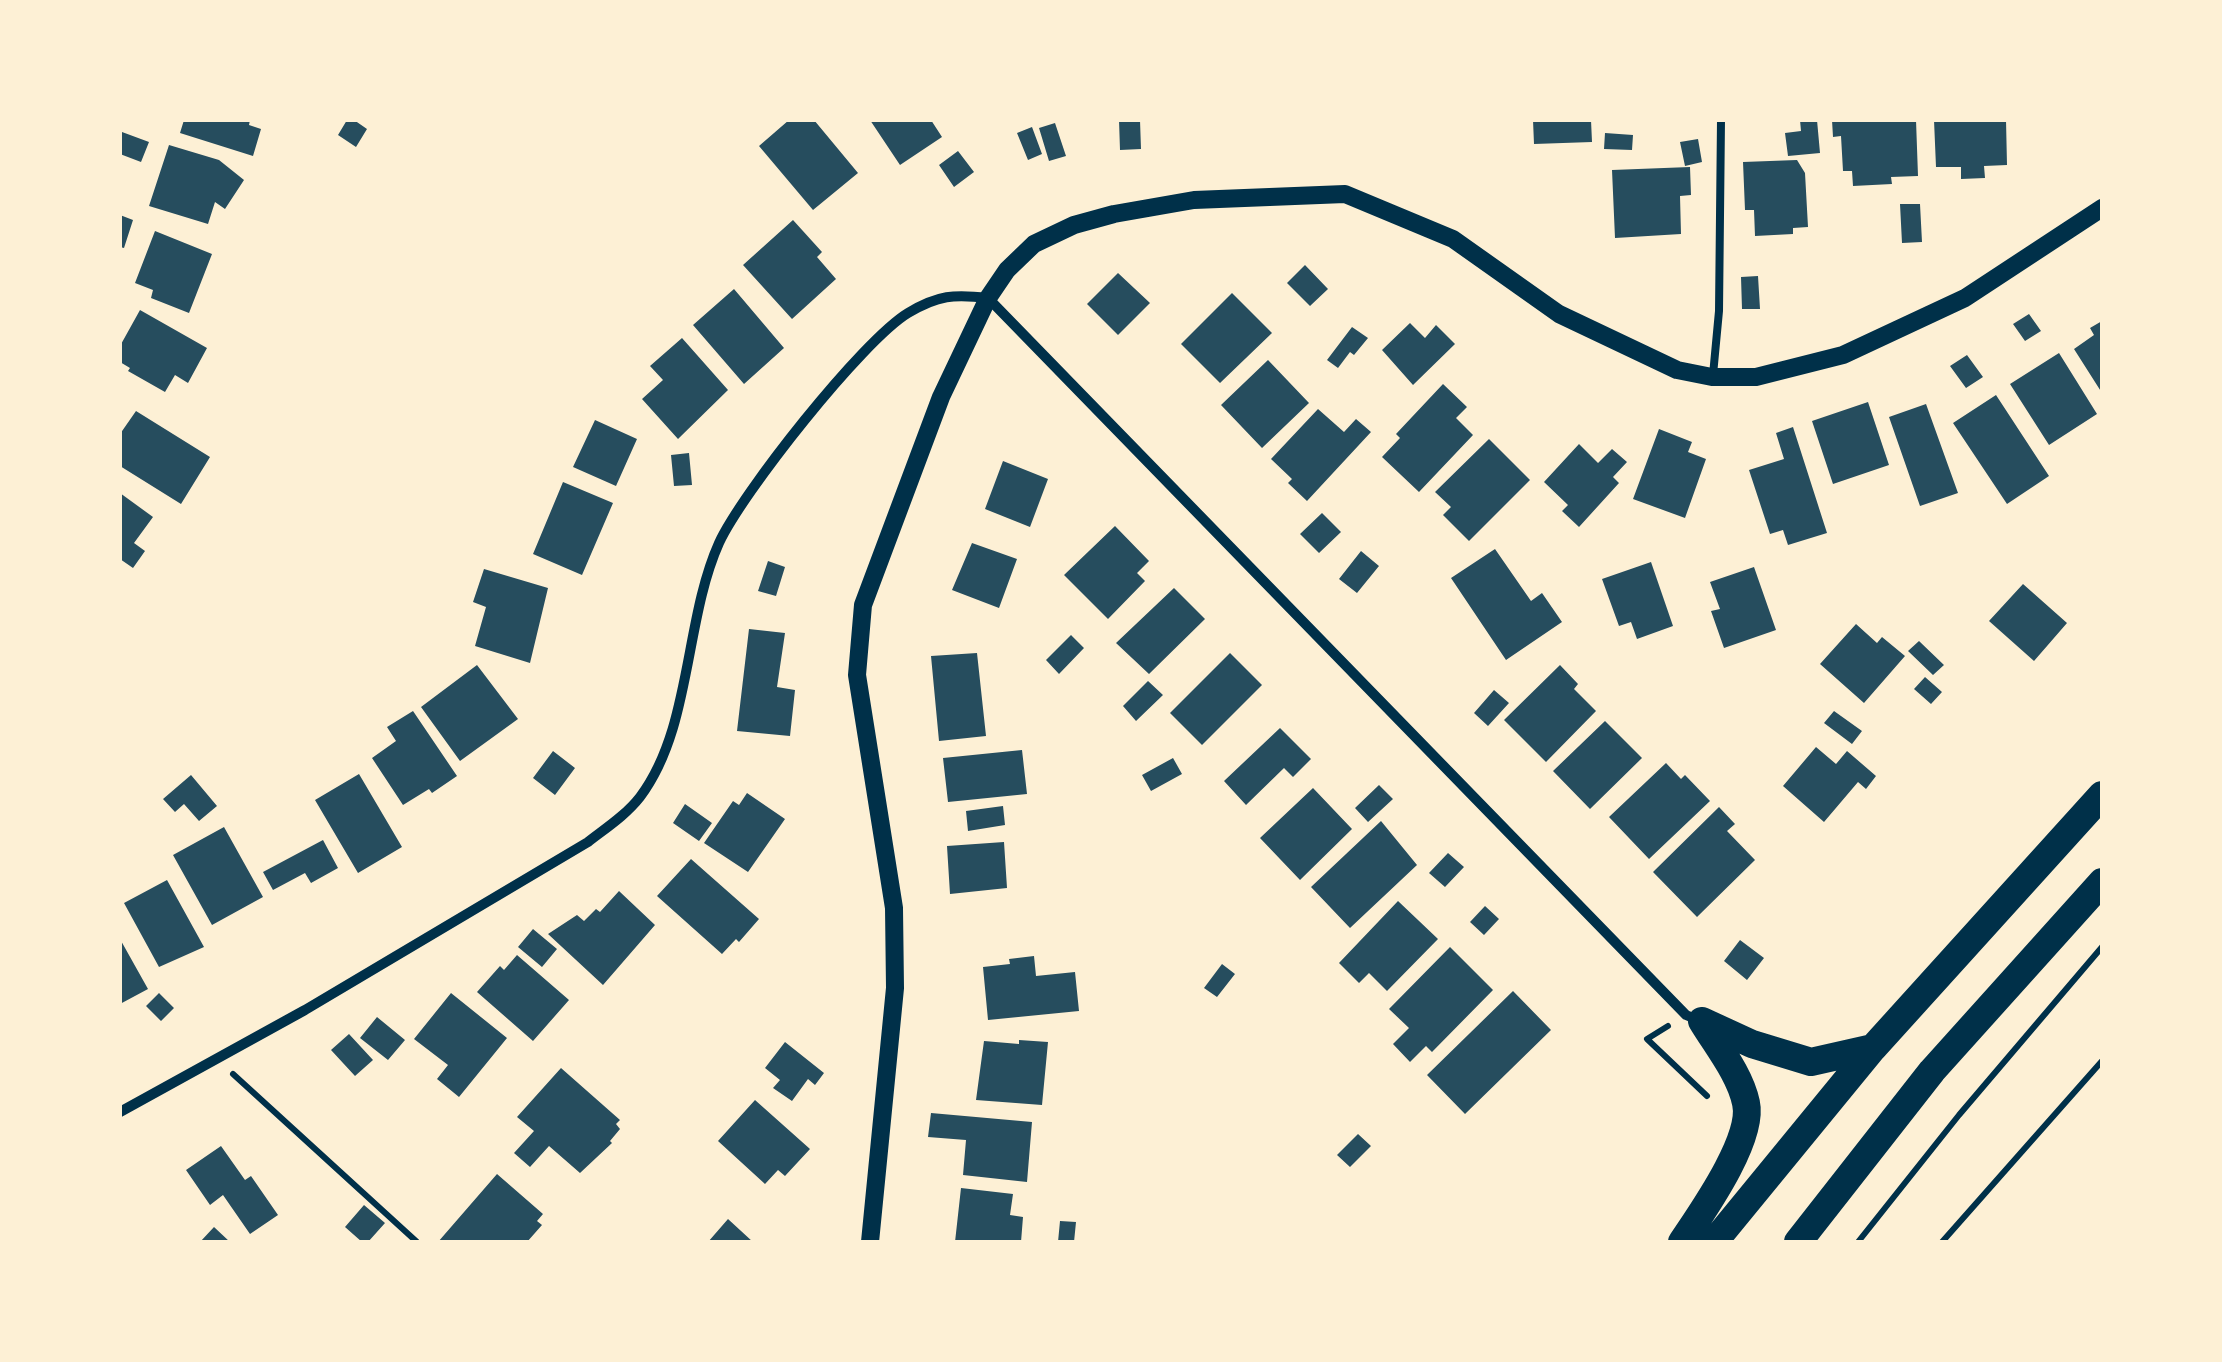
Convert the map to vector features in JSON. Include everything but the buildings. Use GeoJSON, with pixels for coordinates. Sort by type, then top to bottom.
{"type":"FeatureCollection","features":[{"type":"Feature","properties":{"kind":"highway"},"geometry":{"type":"LineString","coordinates":[[1714,1242],[1872,1048],[2102,795]]}},
{"type":"Feature","properties":{"kind":"highway"},"geometry":{"type":"LineString","coordinates":[[1798,1242],[1932,1071],[2102,882]]}},
{"type":"Feature","properties":{"kind":"highway"},"geometry":{"type":"LineString","coordinates":[[1694,1018],[1752,1044],[1812,1062],[1872,1048]]}},
{"type":"Feature","properties":{"kind":"highway"},"geometry":{"type":"LineString","coordinates":[[1682,1242],[1728,1167],[1740,1140],[1747,1106],[1733,1072],[1694,1018]]}},
{"type":"Feature","properties":{"kind":"street"},"geometry":{"type":"LineString","coordinates":[[870,1242],[896,988],[894,908],[856,675],[863,605],[941,398],[988,298],[1007,270],[1034,244],[1074,225],[1114,214],[1194,200],[1345,194],[1453,239],[1559,314],[1677,370],[1712,377],[1756,377],[1843,355],[1965,298],[2102,208]]}},
{"type":"Feature","properties":{"kind":"street"},"geometry":{"type":"LineString","coordinates":[[120,1112],[321,1000],[588,842],[617,820],[639,798],[661,763],[702,590],[720,542],[744,499],[872,345],[904,316],[952,294],[988,298],[1694,1018]]}},
{"type":"Feature","properties":{"kind":"lane"},"geometry":{"type":"LineString","coordinates":[[1712,377],[1719,311],[1720,120]]}},
{"type":"Feature","properties":{"kind":"path"},"geometry":{"type":"LineString","coordinates":[[1858,1242],[1959,1115],[2102,947]]}},
{"type":"Feature","properties":{"kind":"path"},"geometry":{"type":"LineString","coordinates":[[1694,1018],[1647,1039],[1720,1108]]}},
{"type":"Feature","properties":{"kind":"path"},"geometry":{"type":"LineString","coordinates":[[216,1059],[417,1242]]}},
{"type":"Feature","properties":{"kind":"path"},"geometry":{"type":"LineString","coordinates":[[1942,1242],[2102,1061]]}}]}
